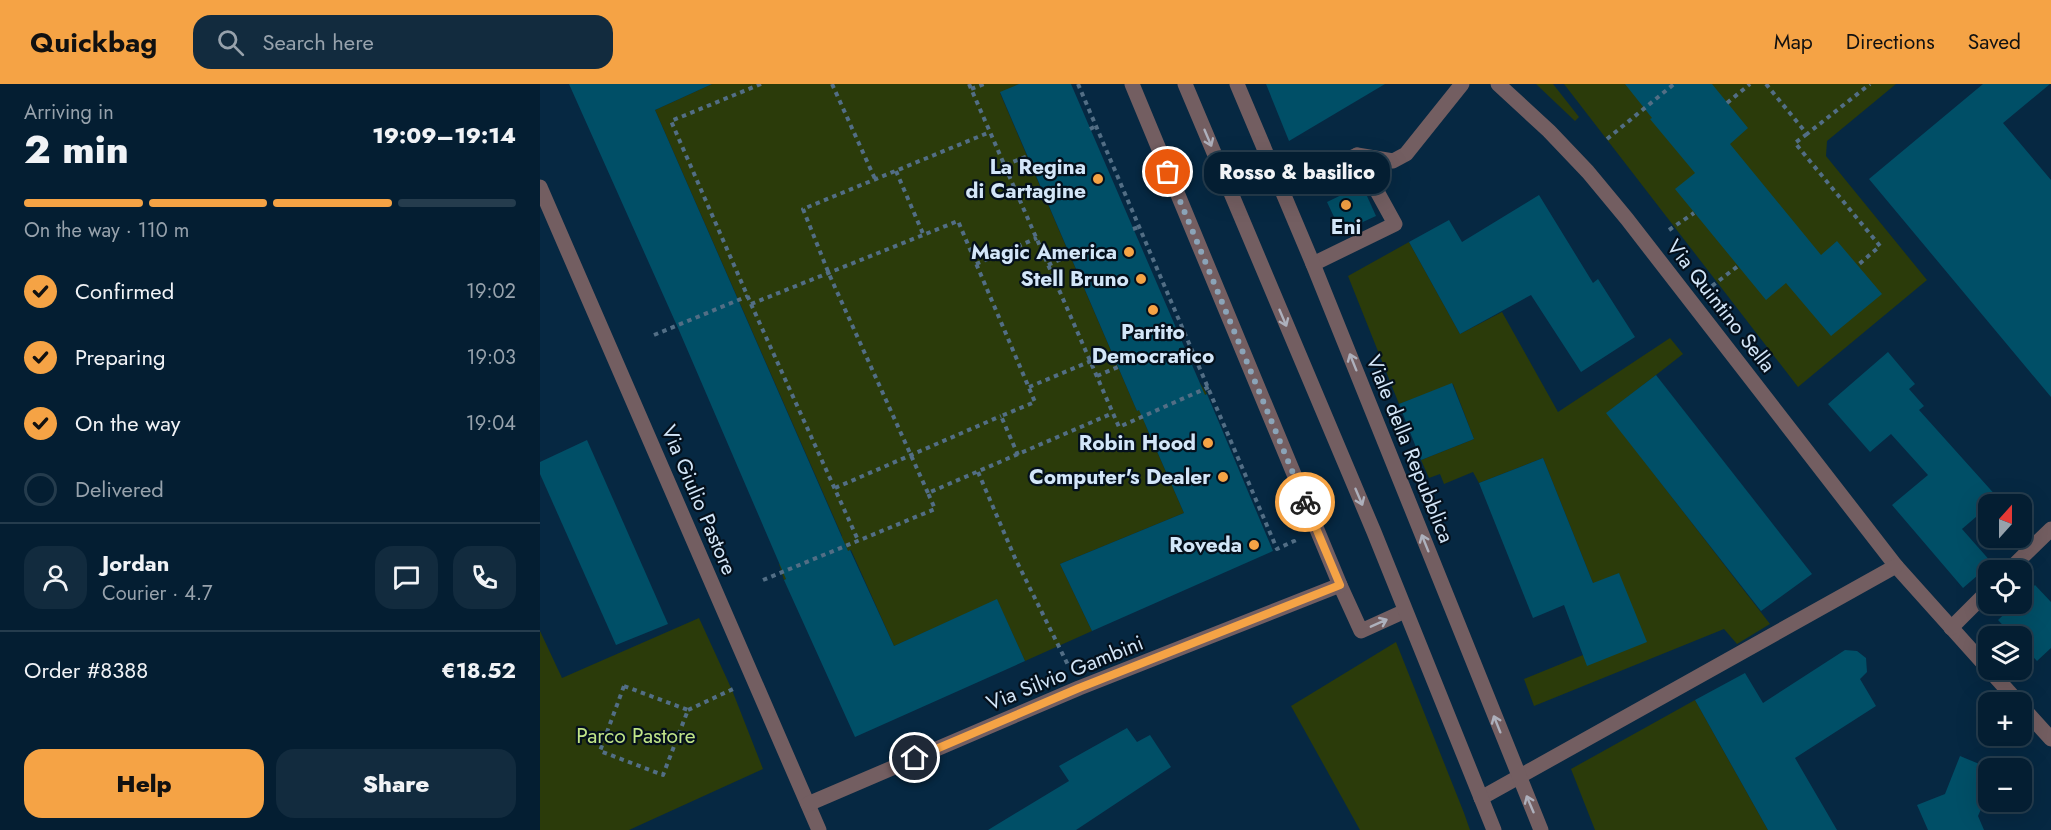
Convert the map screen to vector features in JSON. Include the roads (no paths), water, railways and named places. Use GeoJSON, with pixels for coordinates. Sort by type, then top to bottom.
{"type":"FeatureCollection","features":[{"type":"Feature","properties":{"kind":"street"},"geometry":{"type":"LineString","coordinates":[[1132,84],[1361,631],[1406,611]]}},
{"type":"Feature","properties":{"kind":"street"},"geometry":{"type":"LineString","coordinates":[[1185,84],[1406,611],[1494,830]]}},
{"type":"Feature","properties":{"kind":"street","name":"Viale della Repubblica"},"geometry":{"type":"LineString","coordinates":[[1237,84],[1313,264],[1541,830]]}},
{"type":"Feature","properties":{"kind":"street"},"geometry":{"type":"LineString","coordinates":[[1280,189],[1357,155],[1393,161],[1406,154],[1462,84]]}},
{"type":"Feature","properties":{"kind":"street","name":"Via Quintino Sella"},"geometry":{"type":"LineString","coordinates":[[1498,84],[1549,131],[1588,172],[1896,566],[2009,692]]}},
{"type":"Feature","properties":{"kind":"street"},"geometry":{"type":"LineString","coordinates":[[1313,264],[1395,224],[1357,155]]}},
{"type":"Feature","properties":{"kind":"street","name":"Via Giulio Pastore"},"geometry":{"type":"LineString","coordinates":[[540,187],[819,830]]}},
{"type":"Feature","properties":{"kind":"street"},"geometry":{"type":"LineString","coordinates":[[2019,560],[2051,529]]}},
{"type":"Feature","properties":{"kind":"street"},"geometry":{"type":"LineString","coordinates":[[1481,798],[1896,566]]}},
{"type":"Feature","properties":{"kind":"street","name":"Via Silvio Gambini"},"geometry":{"type":"LineString","coordinates":[[808,804],[1079,688],[1340,585]]}},
{"type":"Feature","properties":{"kind":"street"},"geometry":{"type":"LineString","coordinates":[[1951,627],[1978,601]]}},
{"type":"Feature","properties":{"kind":"street"},"geometry":{"type":"LineString","coordinates":[[2032,718],[2051,739]]}},
{"type":"Feature","properties":{"kind":"place","name":"Rosso & basilico"},"geometry":{"type":"Point","coordinates":[1168,172]}},
{"type":"Feature","properties":{"kind":"place","name":"La Regina di Cartagine"},"geometry":{"type":"Point","coordinates":[1098,179]}},
{"type":"Feature","properties":{"kind":"place","name":"Eni"},"geometry":{"type":"Point","coordinates":[1346,205]}},
{"type":"Feature","properties":{"kind":"place","name":"Magic America"},"geometry":{"type":"Point","coordinates":[1129,252]}},
{"type":"Feature","properties":{"kind":"place","name":"Stell Bruno"},"geometry":{"type":"Point","coordinates":[1141,279]}},
{"type":"Feature","properties":{"kind":"place","name":"Partito Democratico"},"geometry":{"type":"Point","coordinates":[1153,310]}},
{"type":"Feature","properties":{"kind":"place","name":"Robin Hood"},"geometry":{"type":"Point","coordinates":[1208,443]}},
{"type":"Feature","properties":{"kind":"place","name":"Computer's Dealer"},"geometry":{"type":"Point","coordinates":[1223,477]}},
{"type":"Feature","properties":{"kind":"place","name":"Roveda"},"geometry":{"type":"Point","coordinates":[1254,545]}},
{"type":"Feature","properties":{"kind":"park label","name":"Parco Pastore"},"geometry":{"type":"Point","coordinates":[636,736]}}]}
